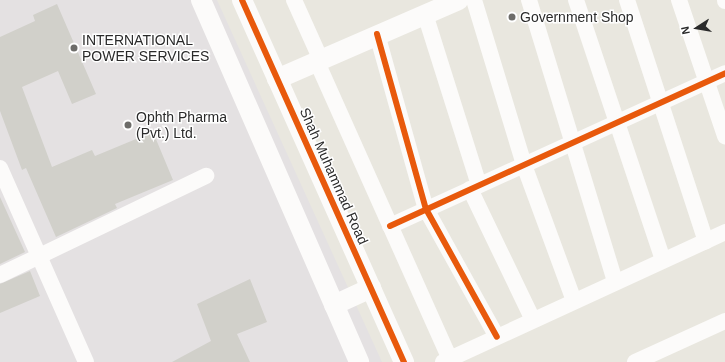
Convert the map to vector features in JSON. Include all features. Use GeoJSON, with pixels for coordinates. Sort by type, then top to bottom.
{"type":"FeatureCollection","features":[{"type":"Feature","properties":{"kind":"street"},"geometry":{"type":"LineString","coordinates":[[201,0],[359,362]]}},
{"type":"Feature","properties":{"kind":"street","name":"Shah Muhammad Road"},"geometry":{"type":"LineString","coordinates":[[242,0],[404,362]]}},
{"type":"Feature","properties":{"kind":"street"},"geometry":{"type":"LineString","coordinates":[[294,0],[448,361],[533,320],[725,232]]}},
{"type":"Feature","properties":{"kind":"street"},"geometry":{"type":"LineString","coordinates":[[277,79],[377,34],[459,0]]}},
{"type":"Feature","properties":{"kind":"street"},"geometry":{"type":"LineString","coordinates":[[474,0],[524,165],[574,301]]}},
{"type":"Feature","properties":{"kind":"street"},"geometry":{"type":"LineString","coordinates":[[529,0],[571,142],[615,282]]}},
{"type":"Feature","properties":{"kind":"street"},"geometry":{"type":"LineString","coordinates":[[576,0],[663,260]]}},
{"type":"Feature","properties":{"kind":"street"},"geometry":{"type":"LineString","coordinates":[[628,0],[706,241]]}},
{"type":"Feature","properties":{"kind":"street"},"geometry":{"type":"LineString","coordinates":[[680,0],[725,136]]}},
{"type":"Feature","properties":{"kind":"street"},"geometry":{"type":"LineString","coordinates":[[425,14],[474,187],[533,320]]}},
{"type":"Feature","properties":{"kind":"street"},"geometry":{"type":"LineString","coordinates":[[377,34],[426,209],[497,337]]}},
{"type":"Feature","properties":{"kind":"street"},"geometry":{"type":"LineString","coordinates":[[390,226],[616,121],[725,73]]}},
{"type":"Feature","properties":{"kind":"street"},"geometry":{"type":"LineString","coordinates":[[0,168],[86,362]]}},
{"type":"Feature","properties":{"kind":"street"},"geometry":{"type":"LineString","coordinates":[[0,275],[206,176]]}},
{"type":"Feature","properties":{"kind":"street"},"geometry":{"type":"LineString","coordinates":[[334,304],[371,288]]}},
{"type":"Feature","properties":{"kind":"street"},"geometry":{"type":"LineString","coordinates":[[635,362],[725,321]]}},
{"type":"Feature","properties":{"kind":"shaded area"},"geometry":{"type":"Polygon","coordinates":[[[0,0],[217,0],[382,362],[0,362],[0,0]]]}},
{"type":"Feature","properties":{"kind":"building"},"geometry":{"type":"Polygon","coordinates":[[[57,4],[96,94],[72,104],[58,71],[22,87],[52,167],[92,150],[95,156],[153,132],[173,180],[115,204],[117,208],[56,237],[26,168],[22,170],[0,111],[0,37],[35,21],[33,15],[57,4]]]}},
{"type":"Feature","properties":{"kind":"building"},"geometry":{"type":"Polygon","coordinates":[[[0,197],[25,252],[0,264],[0,197]]]}},
{"type":"Feature","properties":{"kind":"building"},"geometry":{"type":"Polygon","coordinates":[[[30,271],[40,296],[0,313],[0,284],[30,271]]]}},
{"type":"Feature","properties":{"kind":"building"},"geometry":{"type":"Polygon","coordinates":[[[250,279],[267,322],[237,334],[250,362],[172,362],[211,341],[197,304],[250,279]]]}},
{"type":"Feature","properties":{"kind":"cycle path"},"geometry":{"type":"LineString","coordinates":[[242,0],[404,362]]}},
{"type":"Feature","properties":{"kind":"cycle path"},"geometry":{"type":"LineString","coordinates":[[377,34],[426,209],[497,337]]}},
{"type":"Feature","properties":{"kind":"cycle path"},"geometry":{"type":"LineString","coordinates":[[390,226],[725,73]]}},
{"type":"Feature","properties":{"kind":"place","name":"Government Shop"},"geometry":{"type":"Point","coordinates":[512,17]}},
{"type":"Feature","properties":{"kind":"place","name":"INTERNATIONAL POWER SERVICES"},"geometry":{"type":"Point","coordinates":[74,48]}},
{"type":"Feature","properties":{"kind":"place","name":"Ophth Pharma (Pvt.) Ltd."},"geometry":{"type":"Point","coordinates":[128,125]}}]}
